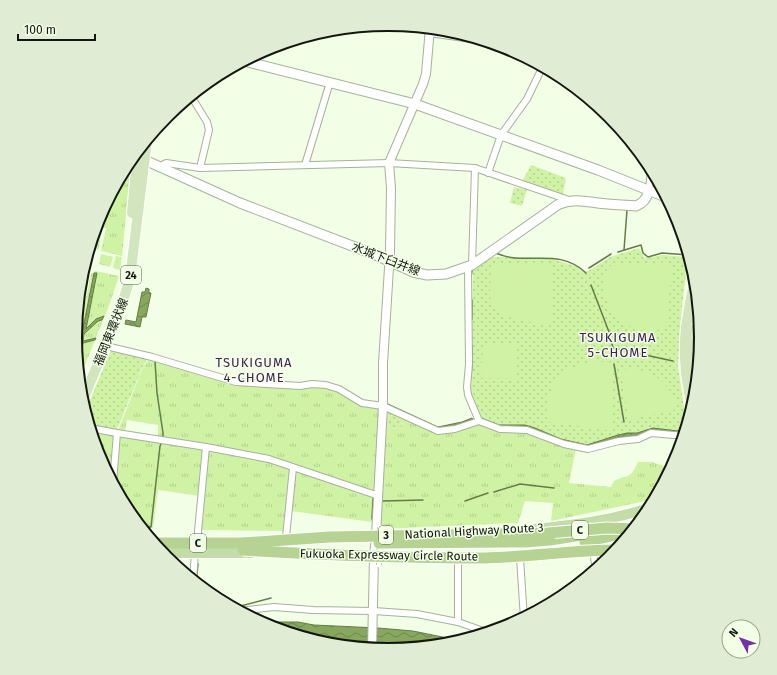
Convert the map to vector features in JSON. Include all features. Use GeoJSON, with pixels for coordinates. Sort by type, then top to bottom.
{"type":"FeatureCollection","features":[{"type":"Feature","properties":{"kind":"highway","name":"National Highway Route 3"},"geometry":{"type":"LineString","coordinates":[[156,538],[198,539],[286,537],[378,531],[489,532],[556,527],[620,516],[642,510]]}},
{"type":"Feature","properties":{"kind":"highway"},"geometry":{"type":"LineString","coordinates":[[550,543],[631,526]]}},
{"type":"Feature","properties":{"kind":"highway","name":"Fukuoka Expressway Circle Route"},"geometry":{"type":"LineString","coordinates":[[168,550],[243,547],[329,537],[548,532],[607,528],[628,529]]}},
{"type":"Feature","properties":{"kind":"highway"},"geometry":{"type":"LineString","coordinates":[[243,547],[481,549],[550,543],[580,543],[624,534]]}},
{"type":"Feature","properties":{"kind":"highway","name":"Fukuoka Expressway Circle Route"},"geometry":{"type":"LineString","coordinates":[[161,543],[243,547],[324,555],[412,558],[524,556],[608,551]]}},
{"type":"Feature","properties":{"kind":"highway","name":"National Highway Route 3"},"geometry":{"type":"LineString","coordinates":[[171,553],[195,552],[377,561],[520,558],[593,550],[613,546]]}},
{"type":"Feature","properties":{"kind":"main road"},"geometry":{"type":"LineString","coordinates":[[253,63],[414,104],[501,134],[659,195]]}},
{"type":"Feature","properties":{"kind":"main road","name":"水城下臼井線"},"geometry":{"type":"LineString","coordinates":[[141,157],[159,167],[228,197],[413,272],[435,275],[452,273],[472,265],[550,208],[569,200],[611,205],[636,206],[641,204],[647,198],[649,191]]}},
{"type":"Feature","properties":{"kind":"main road","name":"24"},"geometry":{"type":"LineString","coordinates":[[85,378],[115,305],[124,277],[138,160]]}},
{"type":"Feature","properties":{"kind":"main road","name":"福岡東環状線"},"geometry":{"type":"LineString","coordinates":[[87,390],[126,293],[131,273],[139,160]]}},
{"type":"Feature","properties":{"kind":"main road"},"geometry":{"type":"LineString","coordinates":[[690,393],[684,348],[687,315],[692,295]]}},
{"type":"Feature","properties":{"kind":"main road"},"geometry":{"type":"LineString","coordinates":[[693,370],[692,364],[694,348]]}},
{"type":"Feature","properties":{"kind":"street"},"geometry":{"type":"LineString","coordinates":[[372,643],[383,406],[383,363],[389,261],[391,201],[389,162],[423,84],[426,74],[430,34]]}},
{"type":"Feature","properties":{"kind":"street"},"geometry":{"type":"LineString","coordinates":[[488,173],[501,134],[527,99],[540,71]]}},
{"type":"Feature","properties":{"kind":"street"},"geometry":{"type":"LineString","coordinates":[[305,165],[330,82]]}},
{"type":"Feature","properties":{"kind":"street"},"geometry":{"type":"LineString","coordinates":[[194,100],[207,122],[209,130],[200,168]]}},
{"type":"Feature","properties":{"kind":"street"},"geometry":{"type":"LineString","coordinates":[[159,167],[166,163],[200,168],[389,162],[475,168],[569,200]]}},
{"type":"Feature","properties":{"kind":"street"},"geometry":{"type":"LineString","coordinates":[[475,168],[472,265],[468,270],[469,364],[467,387],[468,395],[479,422]]}},
{"type":"Feature","properties":{"kind":"street"},"geometry":{"type":"LineString","coordinates":[[649,191],[650,178]]}},
{"type":"Feature","properties":{"kind":"street"},"geometry":{"type":"LineString","coordinates":[[106,346],[152,357],[236,382],[300,386],[312,384],[326,385],[339,389],[362,403],[383,406],[438,432],[456,429],[479,422],[500,429],[527,430],[564,444],[588,449],[619,440],[638,439],[651,433],[679,435]]}},
{"type":"Feature","properties":{"kind":"street"},"geometry":{"type":"LineString","coordinates":[[96,429],[269,459],[378,495]]}},
{"type":"Feature","properties":{"kind":"street"},"geometry":{"type":"LineString","coordinates":[[114,473],[117,433]]}},
{"type":"Feature","properties":{"kind":"street"},"geometry":{"type":"LineString","coordinates":[[198,539],[206,447]]}},
{"type":"Feature","properties":{"kind":"street"},"geometry":{"type":"LineString","coordinates":[[286,537],[293,468]]}},
{"type":"Feature","properties":{"kind":"street"},"geometry":{"type":"LineString","coordinates":[[593,550],[595,564]]}},
{"type":"Feature","properties":{"kind":"street"},"geometry":{"type":"LineString","coordinates":[[193,574],[195,552]]}},
{"type":"Feature","properties":{"kind":"street"},"geometry":{"type":"LineString","coordinates":[[520,558],[524,612]]}},
{"type":"Feature","properties":{"kind":"street"},"geometry":{"type":"LineString","coordinates":[[458,559],[458,622]]}},
{"type":"Feature","properties":{"kind":"street"},"geometry":{"type":"LineString","coordinates":[[249,610],[274,607],[417,614],[458,622],[480,630]]}},
{"type":"Feature","properties":{"kind":"green space"},"geometry":{"type":"Polygon","coordinates":[[[531,165],[566,178],[563,195],[522,182],[531,165]]]}},
{"type":"Feature","properties":{"kind":"green space"},"geometry":{"type":"Polygon","coordinates":[[[130,173],[122,256],[101,251],[106,228],[102,228],[105,220],[130,173]]]}},
{"type":"Feature","properties":{"kind":"green space"},"geometry":{"type":"Polygon","coordinates":[[[514,187],[527,190],[522,206],[510,203],[514,187]]]}},
{"type":"Feature","properties":{"kind":"green space"},"geometry":{"type":"Polygon","coordinates":[[[102,228],[99,248],[97,250],[96,248],[102,228]]]}},
{"type":"Feature","properties":{"kind":"green space"},"geometry":{"type":"Polygon","coordinates":[[[639,248],[644,257],[648,258],[662,255],[685,257],[687,267],[681,316],[678,366],[685,415],[680,434],[638,437],[588,448],[533,431],[500,428],[480,420],[471,395],[473,269],[493,257],[549,258],[576,266],[584,272],[590,270],[610,257],[639,248]]]}},
{"type":"Feature","properties":{"kind":"green space"},"geometry":{"type":"Polygon","coordinates":[[[101,254],[113,257],[110,267],[99,264],[101,254]]]}},
{"type":"Feature","properties":{"kind":"green space"},"geometry":{"type":"Polygon","coordinates":[[[116,256],[122,257],[120,270],[113,267],[116,256]]]}},
{"type":"Feature","properties":{"kind":"green space"},"geometry":{"type":"Polygon","coordinates":[[[668,262],[672,267],[666,328],[652,331],[640,330],[623,322],[611,309],[604,292],[605,274],[608,266],[668,262]]]}},
{"type":"Feature","properties":{"kind":"green space"},"geometry":{"type":"Polygon","coordinates":[[[497,263],[549,265],[553,270],[552,325],[517,320],[508,317],[495,308],[490,299],[490,290],[491,268],[497,263]]]}},
{"type":"Feature","properties":{"kind":"green space"},"geometry":{"type":"Polygon","coordinates":[[[95,271],[119,276],[110,303],[84,368],[82,338],[83,317],[91,274],[95,271]]]}},
{"type":"Feature","properties":{"kind":"green space"},"geometry":{"type":"Polygon","coordinates":[[[483,343],[517,344],[515,379],[481,378],[483,343]]]}},
{"type":"Feature","properties":{"kind":"green space"},"geometry":{"type":"Polygon","coordinates":[[[111,350],[146,357],[147,360],[143,366],[116,432],[95,427],[89,402],[111,350]]]}},
{"type":"Feature","properties":{"kind":"green space"},"geometry":{"type":"Polygon","coordinates":[[[150,358],[225,380],[326,387],[379,407],[376,491],[373,492],[268,457],[158,437],[158,425],[127,420],[125,432],[118,431],[143,367],[150,358]]]}},
{"type":"Feature","properties":{"kind":"green space"},"geometry":{"type":"Polygon","coordinates":[[[595,361],[612,363],[613,431],[547,422],[547,403],[553,386],[558,379],[570,369],[595,361]]]}},
{"type":"Feature","properties":{"kind":"green space"},"geometry":{"type":"Polygon","coordinates":[[[636,369],[652,375],[663,382],[675,400],[678,409],[629,420],[620,370],[636,369]]]}},
{"type":"Feature","properties":{"kind":"green space"},"geometry":{"type":"Polygon","coordinates":[[[386,411],[403,417],[402,430],[385,427],[386,411]]]}},
{"type":"Feature","properties":{"kind":"green space"},"geometry":{"type":"Polygon","coordinates":[[[403,416],[437,434],[456,431],[475,424],[479,424],[496,431],[525,432],[546,441],[576,449],[569,483],[611,487],[614,481],[631,474],[638,462],[652,462],[664,466],[661,477],[648,501],[551,521],[553,503],[525,501],[518,523],[380,529],[385,427],[402,430],[403,416]]]}},
{"type":"Feature","properties":{"kind":"green space"},"geometry":{"type":"Polygon","coordinates":[[[97,432],[116,437],[112,469],[97,432]]]}},
{"type":"Feature","properties":{"kind":"green space"},"geometry":{"type":"Polygon","coordinates":[[[119,436],[204,450],[200,496],[158,490],[153,528],[148,528],[145,524],[123,491],[115,475],[119,436]]]}},
{"type":"Feature","properties":{"kind":"green space"},"geometry":{"type":"Polygon","coordinates":[[[209,449],[269,461],[290,468],[292,471],[285,531],[200,530],[209,449]]]}},
{"type":"Feature","properties":{"kind":"green space"},"geometry":{"type":"Polygon","coordinates":[[[297,471],[373,497],[372,522],[291,511],[294,472],[297,471]]]}},
{"type":"Feature","properties":{"kind":"water"},"geometry":{"type":"Polygon","coordinates":[[[94,273],[97,273],[86,329],[96,319],[104,316],[102,320],[98,321],[84,334],[83,341],[96,338],[95,340],[83,343],[82,346],[82,332],[94,273]]]}},
{"type":"Feature","properties":{"kind":"water"},"geometry":{"type":"Polygon","coordinates":[[[146,288],[149,289],[149,293],[151,293],[146,317],[142,317],[140,327],[125,324],[126,320],[136,322],[142,292],[145,292],[146,288]]]}},
{"type":"Feature","properties":{"kind":"water"},"geometry":{"type":"Polygon","coordinates":[[[388,404],[438,427],[462,422],[472,418],[473,420],[455,427],[436,428],[387,406],[388,404]]]}},
{"type":"Feature","properties":{"kind":"water"},"geometry":{"type":"Polygon","coordinates":[[[481,418],[499,425],[525,425],[561,439],[587,445],[618,435],[637,433],[653,428],[680,431],[680,434],[649,431],[632,437],[618,438],[588,447],[564,442],[548,436],[499,427],[480,420],[481,418]]]}},
{"type":"Feature","properties":{"kind":"water"},"geometry":{"type":"Polygon","coordinates":[[[274,622],[298,622],[314,625],[413,631],[448,638],[409,643],[368,643],[309,634],[274,622]]]}},
{"type":"Feature","properties":{"kind":"waterway"},"geometry":{"type":"LineString","coordinates":[[624,250],[627,210]]}},
{"type":"Feature","properties":{"kind":"waterway"},"geometry":{"type":"LineString","coordinates":[[618,252],[641,245],[643,253],[648,257],[662,253],[684,255]]}},
{"type":"Feature","properties":{"kind":"waterway"},"geometry":{"type":"LineString","coordinates":[[496,253],[507,257],[553,258],[564,260],[575,265],[586,273]]}},
{"type":"Feature","properties":{"kind":"waterway"},"geometry":{"type":"LineString","coordinates":[[589,268],[611,254]]}},
{"type":"Feature","properties":{"kind":"waterway"},"geometry":{"type":"LineString","coordinates":[[471,277],[472,271]]}},
{"type":"Feature","properties":{"kind":"waterway"},"geometry":{"type":"LineString","coordinates":[[591,285],[609,332]]}},
{"type":"Feature","properties":{"kind":"waterway"},"geometry":{"type":"LineString","coordinates":[[472,300],[472,319]]}},
{"type":"Feature","properties":{"kind":"waterway"},"geometry":{"type":"LineString","coordinates":[[611,340],[613,348]]}},
{"type":"Feature","properties":{"kind":"waterway"},"geometry":{"type":"LineString","coordinates":[[470,382],[472,346]]}},
{"type":"Feature","properties":{"kind":"waterway"},"geometry":{"type":"LineString","coordinates":[[613,348],[673,361]]}},
{"type":"Feature","properties":{"kind":"waterway"},"geometry":{"type":"LineString","coordinates":[[155,361],[157,393],[163,438]]}},
{"type":"Feature","properties":{"kind":"waterway"},"geometry":{"type":"LineString","coordinates":[[614,364],[624,422]]}},
{"type":"Feature","properties":{"kind":"waterway"},"geometry":{"type":"LineString","coordinates":[[466,397],[471,410]]}},
{"type":"Feature","properties":{"kind":"waterway"},"geometry":{"type":"LineString","coordinates":[[147,527],[151,527],[160,446],[162,442]]}},
{"type":"Feature","properties":{"kind":"waterway"},"geometry":{"type":"LineString","coordinates":[[494,492],[520,484],[554,488]]}},
{"type":"Feature","properties":{"kind":"waterway"},"geometry":{"type":"LineString","coordinates":[[465,501],[488,493]]}},
{"type":"Feature","properties":{"kind":"waterway"},"geometry":{"type":"LineString","coordinates":[[372,519],[373,499]]}},
{"type":"Feature","properties":{"kind":"waterway"},"geometry":{"type":"LineString","coordinates":[[383,501],[423,500]]}},
{"type":"Feature","properties":{"kind":"waterway"},"geometry":{"type":"LineString","coordinates":[[197,577],[198,564]]}},
{"type":"Feature","properties":{"kind":"waterway"},"geometry":{"type":"LineString","coordinates":[[241,606],[271,598]]}},
{"type":"Feature","properties":{"kind":"district","name":"TSUKIGUMA 5-CHOME"},"geometry":{"type":"Point","coordinates":[618,344]}},
{"type":"Feature","properties":{"kind":"district","name":"TSUKIGUMA 4-CHOME"},"geometry":{"type":"Point","coordinates":[254,370]}}]}
